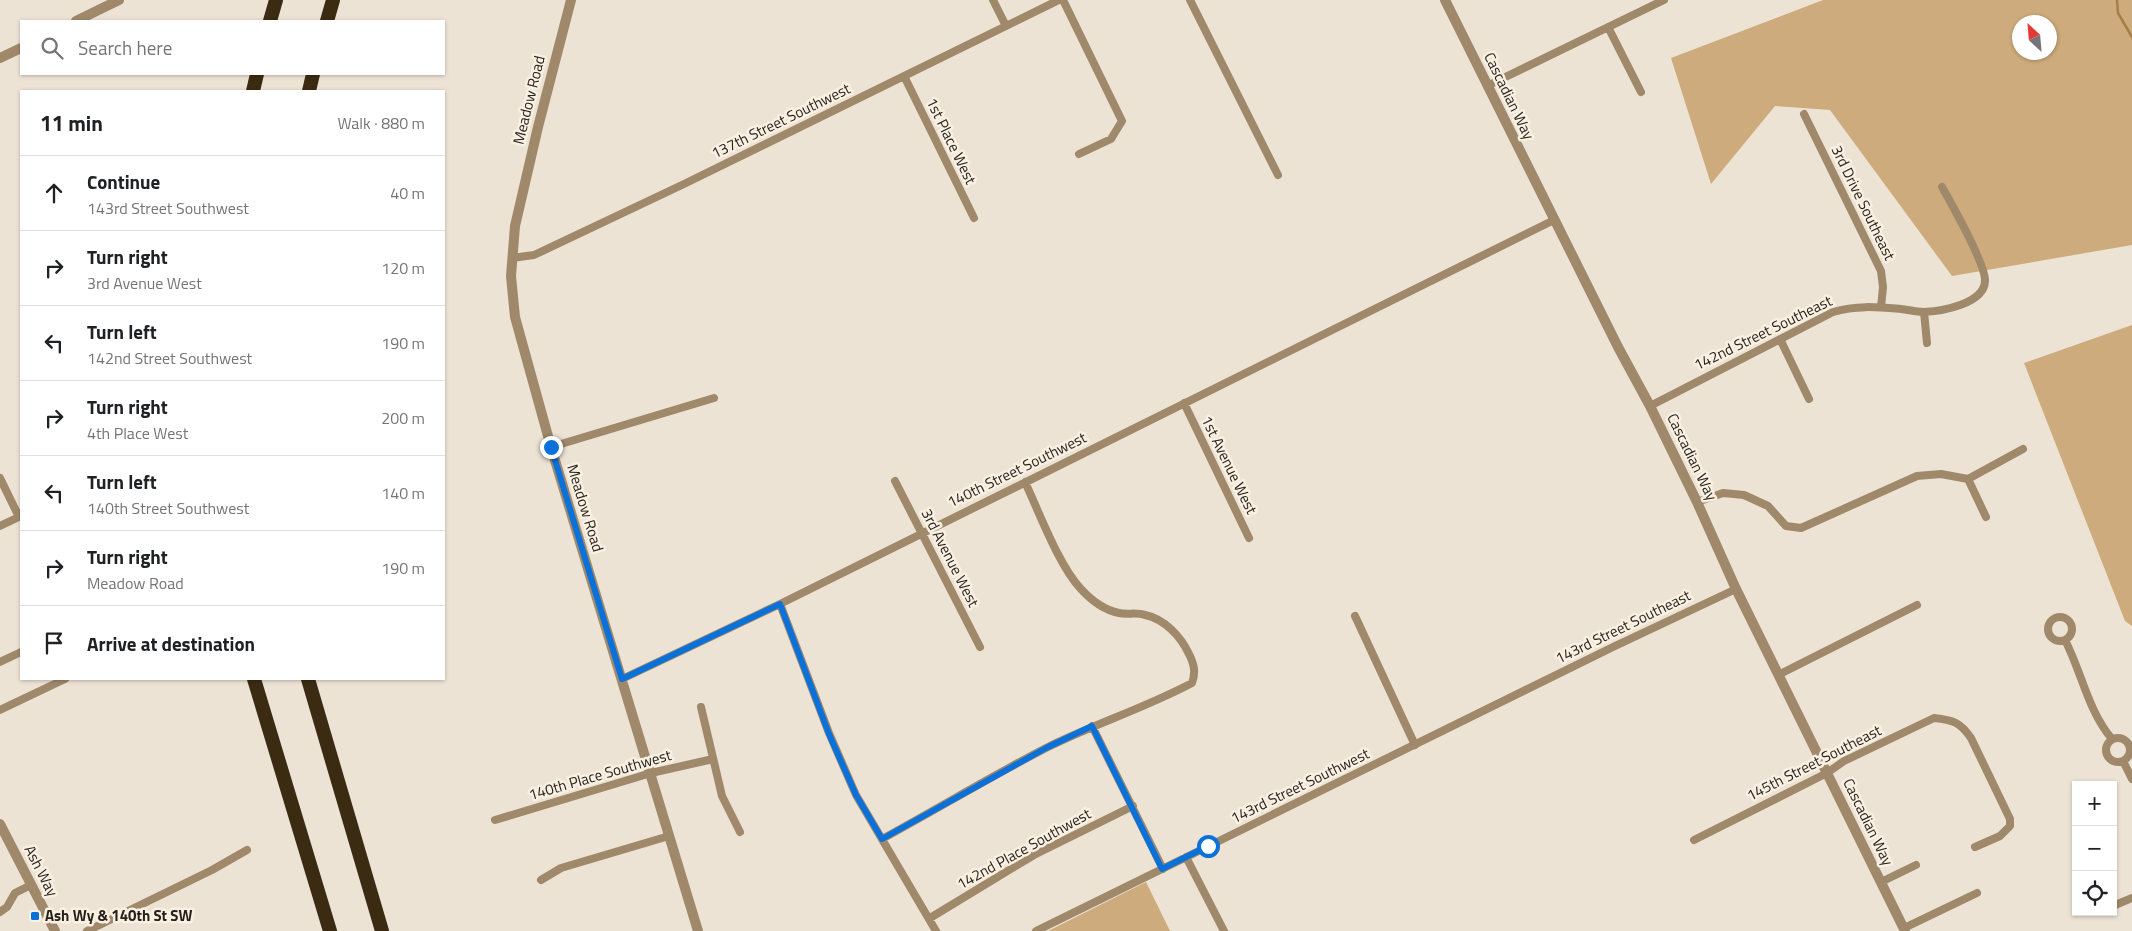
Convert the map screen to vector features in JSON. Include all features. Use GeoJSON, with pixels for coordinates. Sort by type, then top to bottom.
{"type":"FeatureCollection","features":[{"type":"Feature","properties":{"kind":"highway"},"geometry":{"type":"LineString","coordinates":[[270,20],[276,0]]}},
{"type":"Feature","properties":{"kind":"highway"},"geometry":{"type":"LineString","coordinates":[[327,20],[333,0]]}},
{"type":"Feature","properties":{"kind":"highway"},"geometry":{"type":"LineString","coordinates":[[253,90],[257,75]]}},
{"type":"Feature","properties":{"kind":"highway"},"geometry":{"type":"LineString","coordinates":[[309,90],[313,75]]}},
{"type":"Feature","properties":{"kind":"highway"},"geometry":{"type":"LineString","coordinates":[[254,680],[330,931]]}},
{"type":"Feature","properties":{"kind":"highway"},"geometry":{"type":"LineString","coordinates":[[308,680],[382,931]]}},
{"type":"Feature","properties":{"kind":"street"},"geometry":{"type":"LineString","coordinates":[[78,20],[119,0]]}},
{"type":"Feature","properties":{"kind":"street","name":"Meadow Road"},"geometry":{"type":"LineString","coordinates":[[571,0],[518,211],[512,258],[512,290],[516,317],[551,447],[698,931]]}},
{"type":"Feature","properties":{"kind":"street"},"geometry":{"type":"LineString","coordinates":[[993,0],[1006,26]]}},
{"type":"Feature","properties":{"kind":"street","name":"137th Street Southwest"},"geometry":{"type":"LineString","coordinates":[[512,258],[534,255],[1059,0]]}},
{"type":"Feature","properties":{"kind":"street"},"geometry":{"type":"LineString","coordinates":[[1063,0],[1122,121],[1112,139],[1079,154]]}},
{"type":"Feature","properties":{"kind":"street"},"geometry":{"type":"LineString","coordinates":[[1190,0],[1278,175]]}},
{"type":"Feature","properties":{"kind":"street","name":"Cascadian Way"},"geometry":{"type":"LineString","coordinates":[[1445,0],[1621,353],[1650,406],[1697,502],[1736,589],[1780,674],[1904,930]]}},
{"type":"Feature","properties":{"kind":"street"},"geometry":{"type":"LineString","coordinates":[[1487,86],[1664,0]]}},
{"type":"Feature","properties":{"kind":"street"},"geometry":{"type":"LineString","coordinates":[[1608,27],[1641,92]]}},
{"type":"Feature","properties":{"kind":"street"},"geometry":{"type":"LineString","coordinates":[[0,58],[20,48]]}},
{"type":"Feature","properties":{"kind":"street","name":"1st Place West"},"geometry":{"type":"LineString","coordinates":[[904,76],[974,218]]}},
{"type":"Feature","properties":{"kind":"street","name":"3rd Drive Southeast"},"geometry":{"type":"LineString","coordinates":[[1804,114],[1881,271],[1883,287],[1881,307]]}},
{"type":"Feature","properties":{"kind":"street","name":"142nd Street Southeast"},"geometry":{"type":"LineString","coordinates":[[1650,406],[1833,312],[1850,307],[1881,307],[1924,312],[1962,305],[1975,298],[1982,290],[1985,281],[1976,252],[1942,187]]}},
{"type":"Feature","properties":{"kind":"street","name":"140th Street Southwest"},"geometry":{"type":"LineString","coordinates":[[622,679],[780,604],[1554,220]]}},
{"type":"Feature","properties":{"kind":"street"},"geometry":{"type":"LineString","coordinates":[[1924,312],[1926,343]]}},
{"type":"Feature","properties":{"kind":"street"},"geometry":{"type":"LineString","coordinates":[[1780,339],[1809,399]]}},
{"type":"Feature","properties":{"kind":"street"},"geometry":{"type":"LineString","coordinates":[[551,447],[714,398]]}},
{"type":"Feature","properties":{"kind":"street","name":"1st Avenue West"},"geometry":{"type":"LineString","coordinates":[[1184,403],[1249,538]]}},
{"type":"Feature","properties":{"kind":"street"},"geometry":{"type":"LineString","coordinates":[[1697,502],[1723,493],[1744,495],[1768,506],[1786,526],[1801,528],[1917,476],[1940,474],[1968,479],[2023,449]]}},
{"type":"Feature","properties":{"kind":"street"},"geometry":{"type":"LineString","coordinates":[[0,478],[20,516],[0,526]]}},
{"type":"Feature","properties":{"kind":"street"},"geometry":{"type":"LineString","coordinates":[[1968,479],[1986,517]]}},
{"type":"Feature","properties":{"kind":"street","name":"3rd Avenue West"},"geometry":{"type":"LineString","coordinates":[[895,481],[980,647]]}},
{"type":"Feature","properties":{"kind":"street"},"geometry":{"type":"LineString","coordinates":[[882,839],[1046,748],[1092,726],[1165,697],[1192,683],[1195,675],[1193,663],[1183,641],[1169,627],[1146,615],[1118,613],[1094,602],[1080,589],[1069,574],[1025,482]]}},
{"type":"Feature","properties":{"kind":"street","name":"143rd Street Southeast"},"geometry":{"type":"LineString","coordinates":[[1522,692],[1736,589]]}},
{"type":"Feature","properties":{"kind":"street"},"geometry":{"type":"LineString","coordinates":[[780,604],[829,734],[856,795],[936,931]]}},
{"type":"Feature","properties":{"kind":"street"},"geometry":{"type":"LineString","coordinates":[[1780,674],[1917,605]]}},
{"type":"Feature","properties":{"kind":"street"},"geometry":{"type":"LineString","coordinates":[[1355,616],[1416,745]]}},
{"type":"Feature","properties":{"kind":"street"},"geometry":{"type":"LineString","coordinates":[[2065,640],[2073,654],[2098,721],[2112,740]]}},
{"type":"Feature","properties":{"kind":"street"},"geometry":{"type":"LineString","coordinates":[[0,662],[20,652]]}},
{"type":"Feature","properties":{"kind":"street"},"geometry":{"type":"LineString","coordinates":[[0,710],[63,680]]}},
{"type":"Feature","properties":{"kind":"street","name":"143rd Street Southwest"},"geometry":{"type":"LineString","coordinates":[[1036,931],[1522,692]]}},
{"type":"Feature","properties":{"kind":"street"},"geometry":{"type":"LineString","coordinates":[[701,707],[722,796],[740,832]]}},
{"type":"Feature","properties":{"kind":"street","name":"145th Street Southeast"},"geometry":{"type":"LineString","coordinates":[[1694,840],[1827,773],[1844,761],[1934,718],[1949,720],[1962,726],[1971,738],[2010,819],[2010,826],[2006,832],[1976,847]]}},
{"type":"Feature","properties":{"kind":"street"},"geometry":{"type":"LineString","coordinates":[[1092,726],[1133,806],[1162,869]]}},
{"type":"Feature","properties":{"kind":"street"},"geometry":{"type":"LineString","coordinates":[[2120,739],[2127,743],[2129,755],[2123,761],[2112,761],[2107,756],[2106,749],[2112,740],[2120,739]]}},
{"type":"Feature","properties":{"kind":"street","name":"140th Place Southwest"},"geometry":{"type":"LineString","coordinates":[[496,820],[651,773],[713,759]]}},
{"type":"Feature","properties":{"kind":"street"},"geometry":{"type":"LineString","coordinates":[[2123,761],[2132,779]]}},
{"type":"Feature","properties":{"kind":"street","name":"142nd Place Southwest"},"geometry":{"type":"LineString","coordinates":[[930,918],[1034,855],[1133,806]]}},
{"type":"Feature","properties":{"kind":"street","name":"Ash Way"},"geometry":{"type":"LineString","coordinates":[[0,824],[55,931]]}},
{"type":"Feature","properties":{"kind":"street"},"geometry":{"type":"LineString","coordinates":[[541,880],[561,868],[670,836]]}},
{"type":"Feature","properties":{"kind":"street"},"geometry":{"type":"LineString","coordinates":[[87,931],[199,877],[247,850]]}},
{"type":"Feature","properties":{"kind":"street"},"geometry":{"type":"LineString","coordinates":[[1186,857],[1224,931]]}},
{"type":"Feature","properties":{"kind":"street"},"geometry":{"type":"LineString","coordinates":[[1881,882],[1916,865]]}},
{"type":"Feature","properties":{"kind":"street"},"geometry":{"type":"LineString","coordinates":[[0,912],[7,907],[15,893],[31,885]]}},
{"type":"Feature","properties":{"kind":"street"},"geometry":{"type":"LineString","coordinates":[[1904,930],[1977,893]]}},
{"type":"Feature","properties":{"kind":"street"},"geometry":{"type":"LineString","coordinates":[[2117,904],[2132,898]]}},
{"type":"Feature","properties":{"kind":"shaded area"},"geometry":{"type":"Polygon","coordinates":[[[1823,0],[2132,0],[2132,245],[1952,276],[1830,110],[1775,106],[1711,184],[1671,58],[1823,0]]]}},
{"type":"Feature","properties":{"kind":"shaded area"},"geometry":{"type":"Polygon","coordinates":[[[2132,325],[2132,626],[2125,621],[2024,363],[2132,325]]]}},
{"type":"Feature","properties":{"kind":"shaded area"},"geometry":{"type":"Polygon","coordinates":[[[1146,882],[1170,931],[1048,931],[1146,882]]]}},
{"type":"Feature","properties":{"kind":"waterway"},"geometry":{"type":"LineString","coordinates":[[2117,0],[2118,13],[2132,37]]}},
{"type":"Feature","properties":{"kind":"place","name":"Ash Wy & 140th St SW"},"geometry":{"type":"Point","coordinates":[35,916]}},
{"type":"Feature","properties":{"kind":"route"},"geometry":{"type":"LineString","coordinates":[[551,447],[622,679],[780,604],[829,734],[856,795],[882,839],[1046,748],[1092,726],[1133,806],[1162,869],[1208,846]]}}]}
